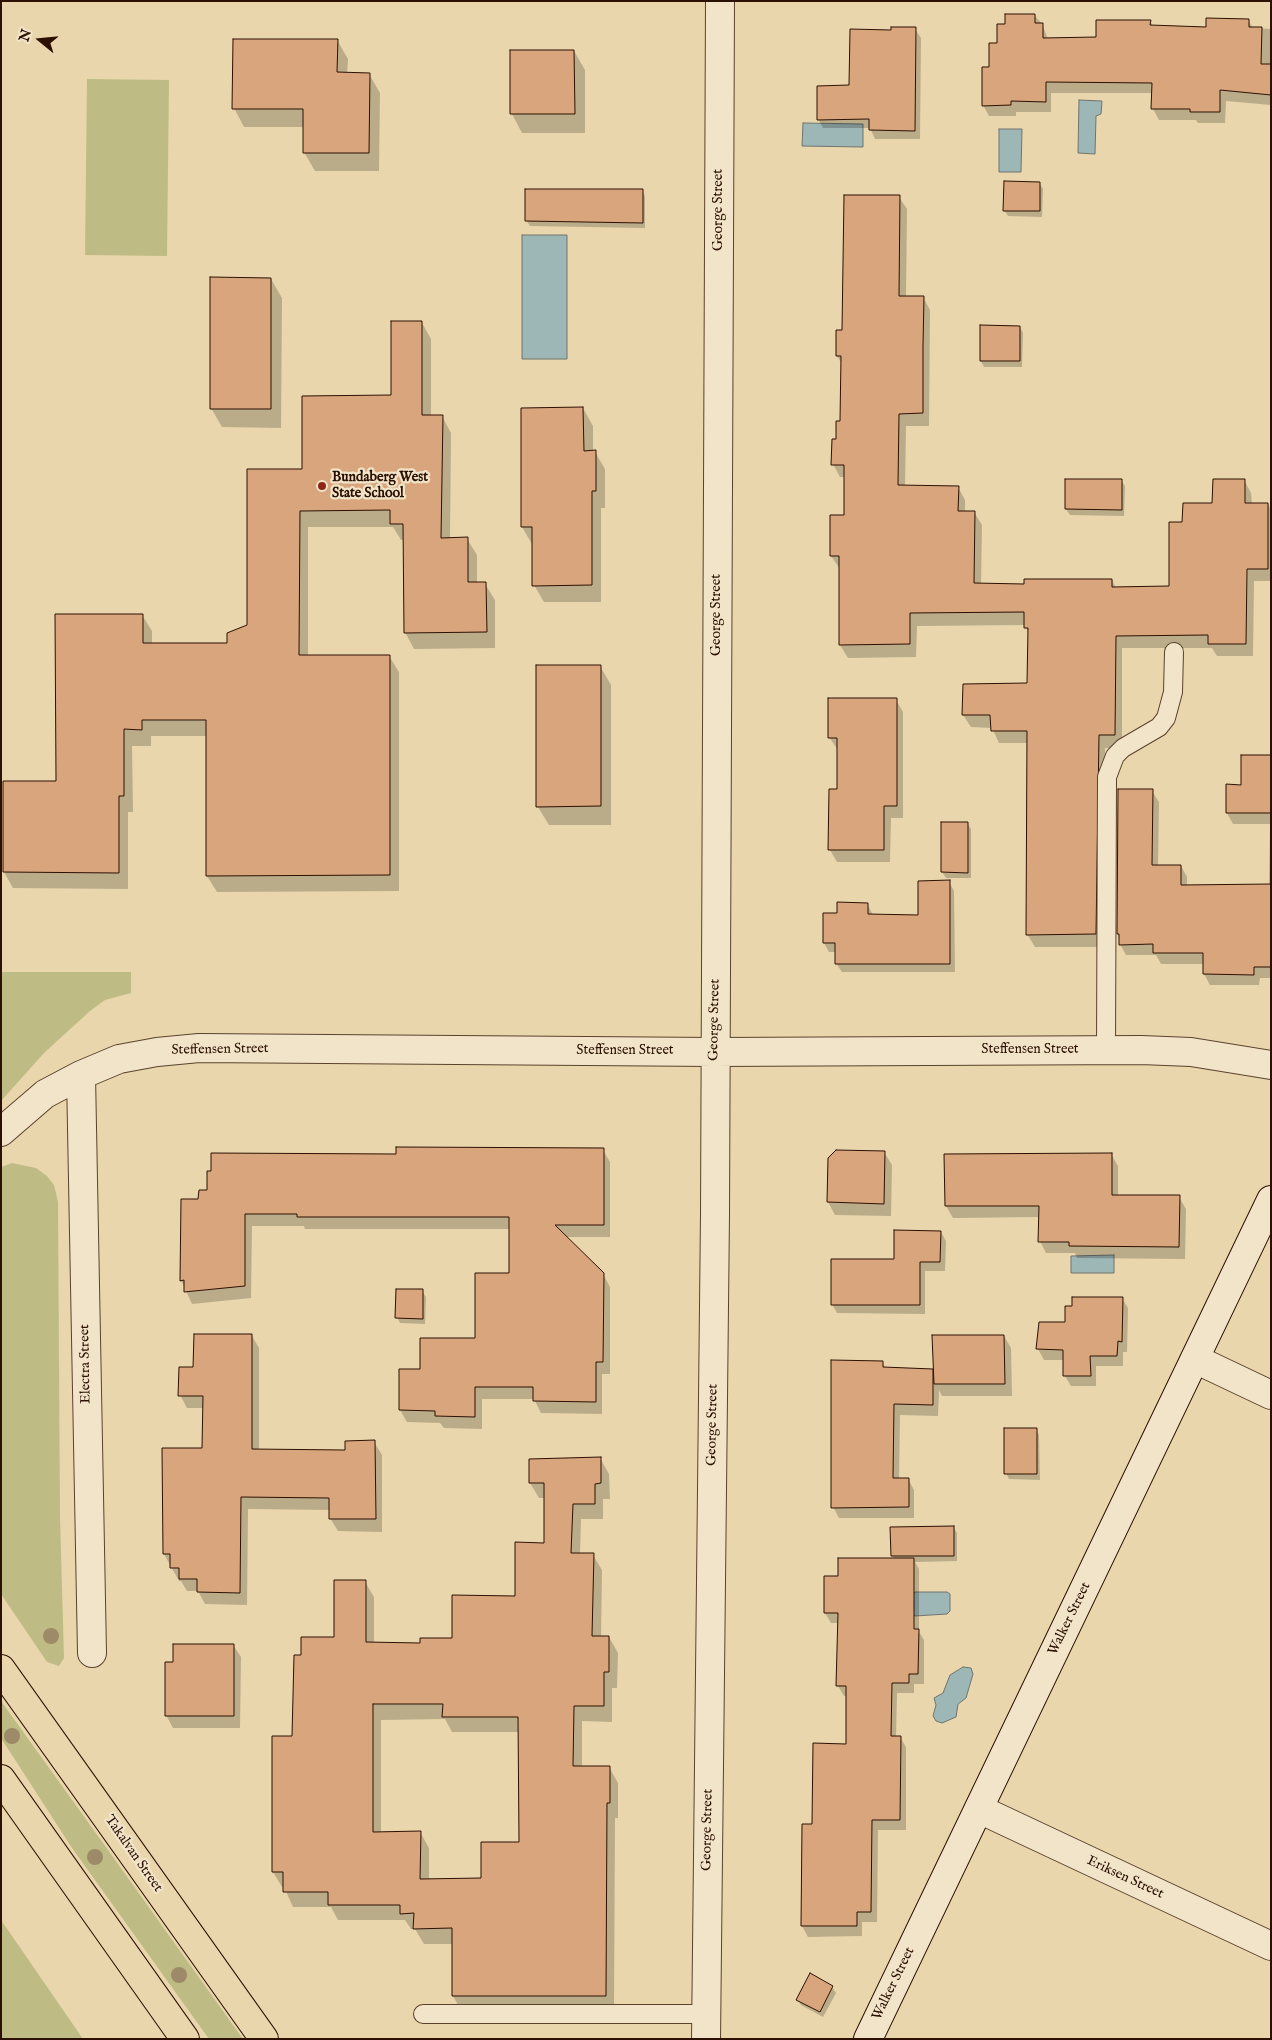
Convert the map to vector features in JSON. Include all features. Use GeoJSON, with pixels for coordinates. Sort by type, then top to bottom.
{"type":"FeatureCollection","features":[{"type":"Feature","properties":{"kind":"highway","name":"Takalvan Street"},"geometry":{"type":"LineString","coordinates":[[1,1669],[264,2039]]}},
{"type":"Feature","properties":{"kind":"highway"},"geometry":{"type":"LineString","coordinates":[[1,1779],[185,2039]]}},
{"type":"Feature","properties":{"kind":"street","name":"George Street"},"geometry":{"type":"LineString","coordinates":[[706,2026],[715,1234],[714,1052],[720,1]]}},
{"type":"Feature","properties":{"kind":"street","name":"Steffensen Street"},"geometry":{"type":"LineString","coordinates":[[1,1132],[45,1094],[81,1075],[119,1059],[156,1052],[199,1048],[714,1052],[1106,1050],[1191,1052],[1271,1065]]}},
{"type":"Feature","properties":{"kind":"street","name":"Electra Street"},"geometry":{"type":"LineString","coordinates":[[81,1075],[92,1653]]}},
{"type":"Feature","properties":{"kind":"street","name":"Walker Street"},"geometry":{"type":"LineString","coordinates":[[868,2039],[1271,1200]]}},
{"type":"Feature","properties":{"kind":"street"},"geometry":{"type":"LineString","coordinates":[[1194,1359],[1271,1395]]}},
{"type":"Feature","properties":{"kind":"street","name":"Eriksen Street"},"geometry":{"type":"LineString","coordinates":[[979,1809],[1271,1946]]}},
{"type":"Feature","properties":{"kind":"lane"},"geometry":{"type":"LineString","coordinates":[[1106,1050],[1107,777],[1115,756],[1123,748],[1159,727],[1166,718],[1172,692],[1174,652]]}},
{"type":"Feature","properties":{"kind":"lane"},"geometry":{"type":"LineString","coordinates":[[423,2014],[706,2026]]}},
{"type":"Feature","properties":{"kind":"shaded area"},"geometry":{"type":"Polygon","coordinates":[[[87,79],[169,80],[167,256],[85,255],[87,79]]]}},
{"type":"Feature","properties":{"kind":"shaded area"},"geometry":{"type":"Polygon","coordinates":[[[1,972],[131,972],[131,993],[105,1000],[90,1011],[44,1053],[1,1101],[1,972]]]}},
{"type":"Feature","properties":{"kind":"shaded area"},"geometry":{"type":"Polygon","coordinates":[[[12,1163],[36,1168],[47,1176],[54,1185],[58,1202],[60,1517],[64,1658],[59,1666],[47,1662],[1,1594],[1,1167],[12,1163]]]}},
{"type":"Feature","properties":{"kind":"shaded area"},"geometry":{"type":"Polygon","coordinates":[[[1,1701],[243,2039],[209,2039],[72,1848],[1,1738],[1,1701]]]}},
{"type":"Feature","properties":{"kind":"shaded area"},"geometry":{"type":"Polygon","coordinates":[[[1,1920],[83,2039],[1,2039],[1,1920]]]}},
{"type":"Feature","properties":{"kind":"water"},"geometry":{"type":"Polygon","coordinates":[[[1079,100],[1102,101],[1101,114],[1096,116],[1095,154],[1078,153],[1079,100]]]}},
{"type":"Feature","properties":{"kind":"water"},"geometry":{"type":"Polygon","coordinates":[[[803,123],[863,124],[863,147],[802,146],[803,123]]]}},
{"type":"Feature","properties":{"kind":"water"},"geometry":{"type":"Polygon","coordinates":[[[999,129],[1022,129],[1021,172],[999,172],[999,129]]]}},
{"type":"Feature","properties":{"kind":"water"},"geometry":{"type":"Polygon","coordinates":[[[522,235],[567,235],[567,359],[522,359],[522,235]]]}},
{"type":"Feature","properties":{"kind":"water"},"geometry":{"type":"Polygon","coordinates":[[[1114,1255],[1114,1273],[1071,1273],[1071,1256],[1114,1255]]]}},
{"type":"Feature","properties":{"kind":"water"},"geometry":{"type":"Polygon","coordinates":[[[915,1592],[947,1592],[950,1594],[950,1611],[947,1614],[915,1616],[911,1612],[911,1596],[915,1592]]]}},
{"type":"Feature","properties":{"kind":"water"},"geometry":{"type":"Polygon","coordinates":[[[963,1667],[971,1668],[973,1674],[966,1698],[958,1704],[956,1717],[942,1723],[936,1721],[933,1716],[936,1705],[934,1698],[943,1693],[950,1675],[963,1667]]]}},
{"type":"Feature","properties":{"kind":"building"},"geometry":{"type":"Polygon","coordinates":[[[1005,14],[1035,14],[1035,23],[1043,23],[1043,38],[1096,37],[1096,20],[1151,20],[1150,25],[1206,27],[1206,18],[1249,19],[1249,27],[1262,27],[1261,64],[1271,64],[1271,95],[1220,90],[1220,112],[1190,112],[1190,109],[1151,109],[1152,83],[1046,82],[1046,102],[1011,101],[1011,105],[982,106],[982,67],[989,67],[989,43],[997,43],[997,24],[1005,24],[1005,14]]]}},
{"type":"Feature","properties":{"kind":"building"},"geometry":{"type":"Polygon","coordinates":[[[891,27],[916,27],[915,131],[869,130],[869,119],[817,120],[817,86],[849,85],[850,29],[891,30],[891,27]]]}},
{"type":"Feature","properties":{"kind":"building"},"geometry":{"type":"Polygon","coordinates":[[[233,39],[338,39],[337,72],[370,73],[369,153],[303,153],[303,109],[232,109],[233,39]]]}},
{"type":"Feature","properties":{"kind":"building"},"geometry":{"type":"Polygon","coordinates":[[[510,50],[574,50],[575,114],[510,114],[510,50]]]}},
{"type":"Feature","properties":{"kind":"building"},"geometry":{"type":"Polygon","coordinates":[[[1004,181],[1040,182],[1040,211],[1003,211],[1004,181]]]}},
{"type":"Feature","properties":{"kind":"building"},"geometry":{"type":"Polygon","coordinates":[[[525,189],[643,189],[643,223],[525,221],[525,189]]]}},
{"type":"Feature","properties":{"kind":"building"},"geometry":{"type":"Polygon","coordinates":[[[844,195],[900,195],[899,296],[924,296],[923,413],[899,414],[898,485],[959,486],[958,511],[975,511],[974,583],[1024,584],[1024,579],[1112,579],[1112,587],[1169,586],[1169,522],[1182,522],[1183,503],[1212,503],[1213,479],[1245,479],[1245,503],[1268,503],[1268,569],[1247,569],[1246,644],[1208,644],[1208,635],[1116,636],[1115,735],[1099,735],[1096,934],[1026,935],[1027,731],[991,731],[990,715],[962,715],[963,684],[1027,683],[1028,628],[1024,628],[1024,612],[910,613],[910,644],[839,645],[839,556],[830,556],[830,515],[844,515],[844,465],[831,465],[832,439],[836,439],[836,421],[840,421],[841,356],[836,356],[836,330],[842,330],[844,195]]]}},
{"type":"Feature","properties":{"kind":"building"},"geometry":{"type":"Polygon","coordinates":[[[210,277],[271,278],[271,409],[210,409],[210,277]]]}},
{"type":"Feature","properties":{"kind":"building"},"geometry":{"type":"Polygon","coordinates":[[[391,321],[422,321],[422,415],[443,415],[441,538],[468,537],[468,582],[486,582],[487,632],[404,633],[403,524],[390,524],[390,510],[300,511],[299,655],[390,655],[390,875],[206,876],[206,720],[142,720],[142,730],[124,729],[124,796],[119,796],[119,873],[3,872],[3,781],[56,781],[55,614],[143,614],[143,643],[227,643],[227,633],[247,625],[247,469],[302,469],[302,396],[391,395],[391,321]]]}},
{"type":"Feature","properties":{"kind":"building"},"geometry":{"type":"Polygon","coordinates":[[[980,325],[1020,326],[1020,361],[980,361],[980,325]]]}},
{"type":"Feature","properties":{"kind":"building"},"geometry":{"type":"Polygon","coordinates":[[[583,407],[584,451],[596,450],[596,491],[592,491],[592,585],[532,586],[532,527],[521,527],[521,408],[583,407]]]}},
{"type":"Feature","properties":{"kind":"building"},"geometry":{"type":"Polygon","coordinates":[[[1065,479],[1122,479],[1122,510],[1065,509],[1065,479]]]}},
{"type":"Feature","properties":{"kind":"building"},"geometry":{"type":"Polygon","coordinates":[[[536,665],[601,665],[601,806],[536,807],[536,665]]]}},
{"type":"Feature","properties":{"kind":"building"},"geometry":{"type":"Polygon","coordinates":[[[828,698],[897,698],[897,806],[884,806],[884,850],[828,850],[829,789],[837,789],[837,738],[828,738],[828,698]]]}},
{"type":"Feature","properties":{"kind":"building"},"geometry":{"type":"Polygon","coordinates":[[[1241,755],[1271,755],[1271,813],[1226,813],[1226,784],[1241,785],[1241,755]]]}},
{"type":"Feature","properties":{"kind":"building"},"geometry":{"type":"Polygon","coordinates":[[[1118,789],[1153,789],[1152,865],[1181,865],[1181,885],[1271,884],[1271,967],[1254,967],[1254,975],[1203,974],[1203,953],[1153,953],[1153,944],[1119,945],[1119,934],[1117,934],[1118,789]]]}},
{"type":"Feature","properties":{"kind":"building"},"geometry":{"type":"Polygon","coordinates":[[[941,822],[968,822],[968,873],[941,872],[941,822]]]}},
{"type":"Feature","properties":{"kind":"building"},"geometry":{"type":"Polygon","coordinates":[[[950,880],[950,964],[835,964],[835,943],[823,943],[823,913],[837,913],[837,902],[868,903],[868,914],[918,915],[918,881],[950,880]]]}},
{"type":"Feature","properties":{"kind":"building"},"geometry":{"type":"Polygon","coordinates":[[[396,1147],[604,1148],[604,1225],[555,1225],[604,1273],[603,1362],[596,1362],[596,1402],[533,1401],[533,1387],[475,1387],[475,1417],[435,1416],[435,1411],[399,1410],[399,1369],[420,1369],[420,1338],[475,1338],[475,1273],[509,1273],[509,1217],[297,1217],[297,1214],[245,1214],[245,1286],[184,1292],[184,1280],[180,1281],[181,1199],[198,1199],[199,1190],[207,1190],[207,1171],[211,1171],[211,1153],[396,1154],[396,1147]]]}},
{"type":"Feature","properties":{"kind":"building"},"geometry":{"type":"Polygon","coordinates":[[[836,1150],[885,1151],[884,1204],[827,1202],[828,1158],[836,1150]]]}},
{"type":"Feature","properties":{"kind":"building"},"geometry":{"type":"Polygon","coordinates":[[[1112,1153],[1112,1195],[1180,1195],[1179,1247],[1069,1246],[1069,1242],[1038,1242],[1039,1206],[945,1206],[944,1154],[1112,1153]]]}},
{"type":"Feature","properties":{"kind":"building"},"geometry":{"type":"Polygon","coordinates":[[[894,1230],[941,1231],[940,1262],[920,1262],[920,1305],[831,1305],[831,1259],[894,1259],[894,1230]]]}},
{"type":"Feature","properties":{"kind":"building"},"geometry":{"type":"Polygon","coordinates":[[[396,1289],[423,1289],[423,1319],[395,1318],[396,1289]]]}},
{"type":"Feature","properties":{"kind":"building"},"geometry":{"type":"Polygon","coordinates":[[[1072,1297],[1123,1297],[1122,1342],[1118,1341],[1117,1356],[1090,1356],[1091,1376],[1063,1376],[1063,1350],[1036,1349],[1039,1322],[1065,1322],[1065,1306],[1072,1306],[1072,1297]]]}},
{"type":"Feature","properties":{"kind":"building"},"geometry":{"type":"Polygon","coordinates":[[[194,1334],[252,1334],[252,1449],[345,1450],[345,1441],[375,1440],[376,1519],[329,1519],[329,1498],[241,1497],[240,1593],[197,1592],[197,1579],[179,1579],[179,1568],[170,1568],[170,1554],[163,1554],[162,1448],[202,1448],[203,1396],[178,1396],[179,1367],[193,1367],[194,1334]]]}},
{"type":"Feature","properties":{"kind":"building"},"geometry":{"type":"Polygon","coordinates":[[[932,1335],[1004,1335],[1005,1384],[934,1384],[932,1335]]]}},
{"type":"Feature","properties":{"kind":"building"},"geometry":{"type":"Polygon","coordinates":[[[831,1360],[883,1361],[883,1367],[933,1369],[933,1405],[894,1404],[893,1478],[909,1478],[909,1507],[831,1508],[831,1360]]]}},
{"type":"Feature","properties":{"kind":"building"},"geometry":{"type":"Polygon","coordinates":[[[1004,1428],[1037,1428],[1037,1474],[1004,1474],[1004,1428]]]}},
{"type":"Feature","properties":{"kind":"building"},"geometry":{"type":"Polygon","coordinates":[[[601,1457],[601,1483],[595,1484],[595,1504],[573,1504],[571,1553],[594,1553],[592,1636],[609,1636],[609,1672],[604,1672],[604,1706],[574,1706],[573,1766],[610,1766],[610,1803],[607,1803],[606,1996],[452,1996],[452,1928],[413,1929],[414,1913],[400,1914],[400,1905],[328,1905],[328,1892],[283,1892],[283,1872],[272,1872],[272,1736],[292,1736],[294,1655],[301,1655],[301,1637],[334,1637],[334,1580],[366,1580],[366,1642],[420,1643],[420,1638],[452,1638],[452,1595],[515,1596],[515,1542],[544,1543],[544,1483],[529,1483],[529,1459],[601,1457]],[[373,1704],[373,1832],[421,1831],[420,1879],[481,1878],[481,1842],[519,1842],[518,1717],[442,1717],[443,1704],[373,1704]]]}},
{"type":"Feature","properties":{"kind":"building"},"geometry":{"type":"Polygon","coordinates":[[[954,1526],[954,1556],[891,1556],[890,1527],[954,1526]]]}},
{"type":"Feature","properties":{"kind":"building"},"geometry":{"type":"Polygon","coordinates":[[[838,1558],[914,1558],[914,1629],[919,1629],[918,1674],[909,1674],[909,1683],[892,1683],[891,1736],[901,1736],[900,1820],[872,1820],[871,1912],[857,1912],[857,1926],[801,1926],[802,1824],[812,1824],[813,1743],[846,1744],[846,1686],[836,1686],[838,1613],[824,1613],[824,1576],[838,1576],[838,1558]]]}},
{"type":"Feature","properties":{"kind":"building"},"geometry":{"type":"Polygon","coordinates":[[[173,1644],[234,1644],[234,1716],[165,1716],[165,1662],[173,1662],[173,1644]]]}},
{"type":"Feature","properties":{"kind":"building"},"geometry":{"type":"Polygon","coordinates":[[[810,1973],[833,1986],[820,2012],[796,2000],[810,1973]]]}},
{"type":"Feature","properties":{"kind":"place","name":"Bundaberg West State School"},"geometry":{"type":"Point","coordinates":[322,486]}}]}
